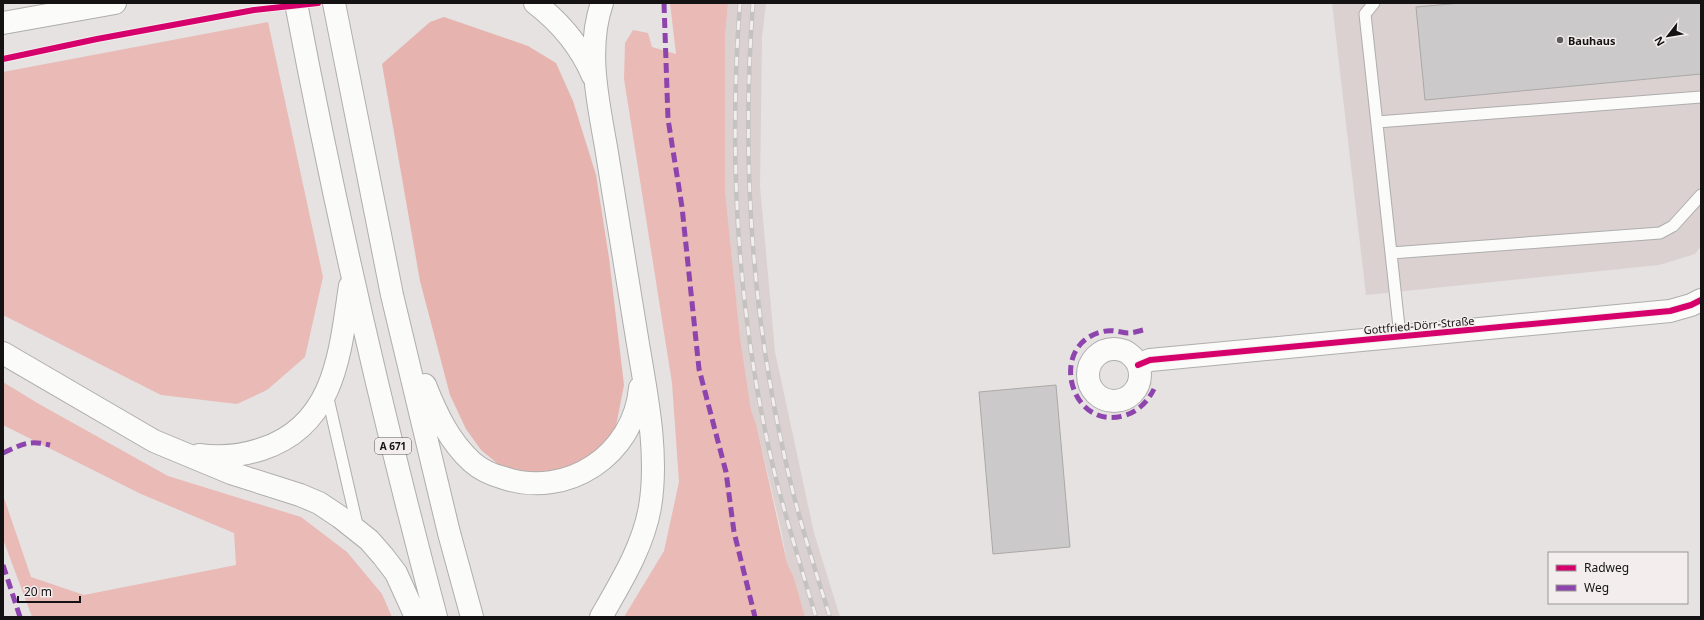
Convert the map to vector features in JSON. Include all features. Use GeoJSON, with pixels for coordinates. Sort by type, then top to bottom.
{"type":"FeatureCollection","features":[{"type":"Feature","properties":{"kind":"main road"},"geometry":{"type":"LineString","coordinates":[[3,23],[115,3]]}},
{"type":"Feature","properties":{"kind":"main road","name":"A 671"},"geometry":{"type":"LineString","coordinates":[[296,3],[352,275],[415,539],[436,617]]}},
{"type":"Feature","properties":{"kind":"main road"},"geometry":{"type":"LineString","coordinates":[[534,3],[552,17],[570,36],[585,58],[596,83]]}},
{"type":"Feature","properties":{"kind":"main road"},"geometry":{"type":"LineString","coordinates":[[601,617],[632,562],[643,534],[650,508],[653,478],[652,447],[642,367],[596,83],[595,33],[602,3]]}},
{"type":"Feature","properties":{"kind":"main road","name":"A 671"},"geometry":{"type":"LineString","coordinates":[[335,12],[392,295],[449,533],[472,617]]}},
{"type":"Feature","properties":{"kind":"main road"},"geometry":{"type":"LineString","coordinates":[[185,453],[211,457],[233,456],[251,452],[272,446],[291,435],[308,420],[327,393],[335,372],[341,347],[352,275]]}},
{"type":"Feature","properties":{"kind":"main road"},"geometry":{"type":"LineString","coordinates":[[392,295],[433,406],[444,428],[456,446],[472,462],[490,474],[511,481],[530,484],[550,484],[568,480],[589,469],[606,456],[621,440],[632,420],[639,399],[642,367]]}},
{"type":"Feature","properties":{"kind":"main road","name":"Gottfried-Dörr-Straße"},"geometry":{"type":"LineString","coordinates":[[1138,365],[1150,360],[1670,311],[1691,305],[1701,300]]}},
{"type":"Feature","properties":{"kind":"main road"},"geometry":{"type":"LineString","coordinates":[[3,353],[154,440],[231,473],[300,495],[319,503],[358,530],[383,556],[396,573],[416,617]]}},
{"type":"Feature","properties":{"kind":"lane"},"geometry":{"type":"LineString","coordinates":[[1374,3],[1365,14],[1400,336]]}},
{"type":"Feature","properties":{"kind":"lane"},"geometry":{"type":"LineString","coordinates":[[1377,122],[1701,97]]}},
{"type":"Feature","properties":{"kind":"lane"},"geometry":{"type":"LineString","coordinates":[[1391,253],[1660,233],[1673,226],[1701,195]]}},
{"type":"Feature","properties":{"kind":"lane"},"geometry":{"type":"LineString","coordinates":[[327,393],[358,530]]}},
{"type":"Feature","properties":{"kind":"shaded area"},"geometry":{"type":"Polygon","coordinates":[[[670,3],[728,3],[725,38],[725,190],[740,337],[751,410],[756,424],[787,563],[794,578],[805,617],[624,617],[664,551],[679,482],[672,383],[624,79],[625,43],[633,30],[648,33],[652,47],[676,54],[670,3]]]}},
{"type":"Feature","properties":{"kind":"shaded area"},"geometry":{"type":"Polygon","coordinates":[[[728,3],[766,3],[762,37],[760,187],[775,352],[814,533],[840,617],[805,617],[794,578],[787,563],[782,534],[756,424],[751,410],[740,337],[725,190],[725,38],[728,3]]]}},
{"type":"Feature","properties":{"kind":"shaded area"},"geometry":{"type":"Polygon","coordinates":[[[1332,3],[1701,3],[1701,246],[1695,254],[1659,265],[1366,295],[1332,3]]]}},
{"type":"Feature","properties":{"kind":"shaded area"},"geometry":{"type":"Polygon","coordinates":[[[444,17],[528,46],[556,63],[573,101],[596,175],[609,258],[624,385],[616,426],[600,453],[571,470],[525,475],[498,464],[481,450],[466,429],[450,395],[420,281],[382,64],[430,22],[444,17]]]}},
{"type":"Feature","properties":{"kind":"shaded area"},"geometry":{"type":"Polygon","coordinates":[[[268,22],[323,277],[305,357],[267,390],[237,404],[161,395],[3,315],[3,72],[268,22]]]}},
{"type":"Feature","properties":{"kind":"shaded area"},"geometry":{"type":"Polygon","coordinates":[[[3,382],[39,404],[168,476],[301,517],[347,552],[382,594],[392,617],[32,617],[3,539],[3,495],[31,577],[84,595],[236,565],[234,533],[141,494],[3,425],[3,382]]]}},
{"type":"Feature","properties":{"kind":"building","name":"Bauhaus"},"geometry":{"type":"Polygon","coordinates":[[[1461,3],[1701,3],[1701,74],[1425,100],[1416,7],[1461,3]]]}},
{"type":"Feature","properties":{"kind":"building"},"geometry":{"type":"Polygon","coordinates":[[[1056,385],[1070,547],[993,554],[979,392],[1056,385]]]}},
{"type":"Feature","properties":{"kind":"railway"},"geometry":{"type":"LineString","coordinates":[[740,3],[735,122],[736,182],[739,242],[745,302],[763,421],[776,479],[816,617]]}},
{"type":"Feature","properties":{"kind":"railway"},"geometry":{"type":"LineString","coordinates":[[753,3],[748,122],[749,181],[758,300],[776,418],[793,494],[830,617]]}},
{"type":"Feature","properties":{"kind":"marked path"},"geometry":{"type":"LineString","coordinates":[[664,3],[668,119],[682,207],[699,369],[726,472],[734,532],[755,617]]}},
{"type":"Feature","properties":{"kind":"marked path"},"geometry":{"type":"LineString","coordinates":[[1143,330],[1128,333],[1105,331],[1085,340],[1075,353],[1071,368],[1072,384],[1079,399],[1090,411],[1105,417],[1123,416],[1133,412],[1145,403],[1154,389]]}},
{"type":"Feature","properties":{"kind":"marked path"},"geometry":{"type":"LineString","coordinates":[[3,453],[16,447],[31,443],[50,445]]}},
{"type":"Feature","properties":{"kind":"marked path"},"geometry":{"type":"LineString","coordinates":[[3,565],[20,617]]}},
{"type":"Feature","properties":{"kind":"cycle path"},"geometry":{"type":"LineString","coordinates":[[3,59],[97,39],[254,10],[318,3]]}},
{"type":"Feature","properties":{"kind":"cycle path"},"geometry":{"type":"LineString","coordinates":[[1138,365],[1150,360],[1670,311],[1691,305],[1701,300]]}},
{"type":"Feature","properties":{"kind":"place","name":"Bauhaus"},"geometry":{"type":"Point","coordinates":[1560,40]}}]}
